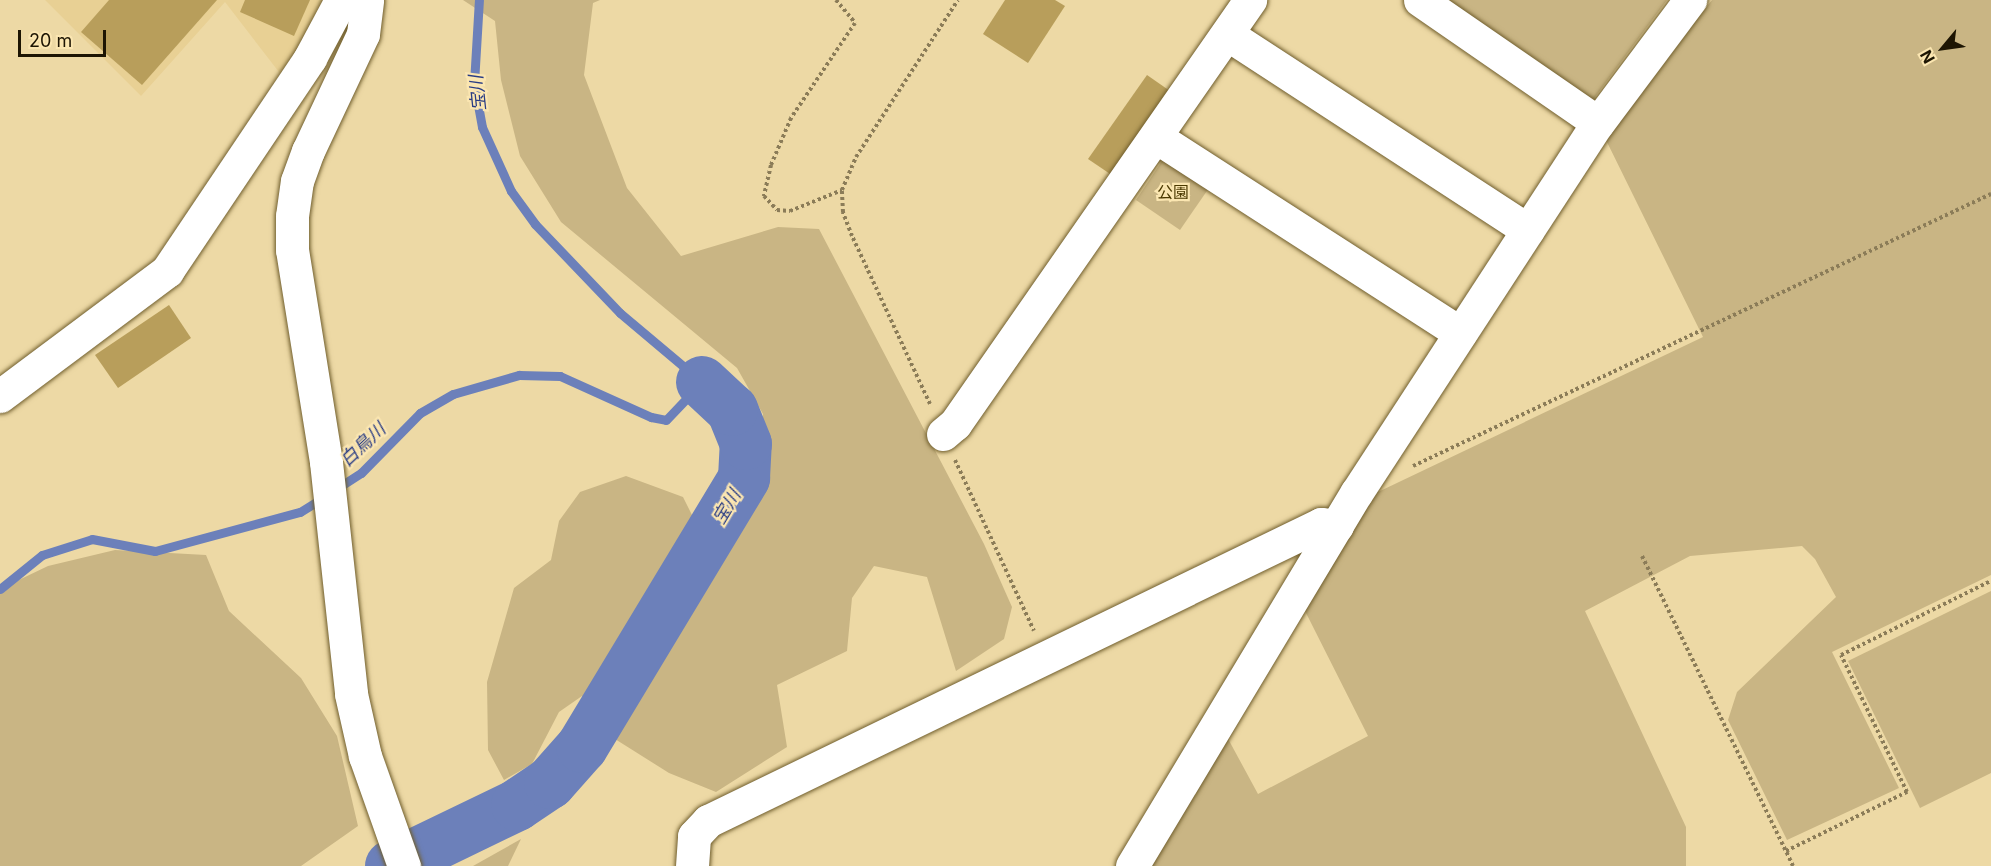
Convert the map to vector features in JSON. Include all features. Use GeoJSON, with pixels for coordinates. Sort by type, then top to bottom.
{"type":"FeatureCollection","features":[{"type":"Feature","properties":{"kind":"street"},"geometry":{"type":"LineString","coordinates":[[0,396],[167,271],[310,58],[340,0]]}},
{"type":"Feature","properties":{"kind":"street"},"geometry":{"type":"LineString","coordinates":[[367,0],[363,34],[308,151],[297,181],[292,216],[292,250],[333,503],[351,694],[365,756],[398,852]]}},
{"type":"Feature","properties":{"kind":"street"},"geometry":{"type":"LineString","coordinates":[[943,434],[955,424],[1250,0]]}},
{"type":"Feature","properties":{"kind":"street"},"geometry":{"type":"LineString","coordinates":[[1420,0],[1599,123]]}},
{"type":"Feature","properties":{"kind":"street"},"geometry":{"type":"LineString","coordinates":[[1132,866],[1338,526],[1460,333],[1599,123],[1690,0]]}},
{"type":"Feature","properties":{"kind":"street"},"geometry":{"type":"LineString","coordinates":[[1227,34],[1528,230]]}},
{"type":"Feature","properties":{"kind":"street"},"geometry":{"type":"LineString","coordinates":[[1156,137],[1460,333]]}},
{"type":"Feature","properties":{"kind":"street"},"geometry":{"type":"LineString","coordinates":[[692,866],[694,836],[708,821],[1321,524],[1338,526]]}},
{"type":"Feature","properties":{"kind":"path"},"geometry":{"type":"LineString","coordinates":[[836,0],[855,22],[791,118],[771,165],[764,196],[777,210],[790,212],[842,190]]}},
{"type":"Feature","properties":{"kind":"path"},"geometry":{"type":"LineString","coordinates":[[958,0],[856,157],[842,190],[843,212],[1045,656]]}},
{"type":"Feature","properties":{"kind":"path"},"geometry":{"type":"LineString","coordinates":[[1411,467],[1991,195]]}},
{"type":"Feature","properties":{"kind":"path"},"geometry":{"type":"LineString","coordinates":[[1642,556],[1793,866]]}},
{"type":"Feature","properties":{"kind":"path"},"geometry":{"type":"LineString","coordinates":[[1786,851],[1907,792],[1841,655],[1991,581]]}},
{"type":"Feature","properties":{"kind":"shaded area"},"geometry":{"type":"Polygon","coordinates":[[[45,0],[324,0],[282,76],[225,2],[141,96],[45,0]]]}},
{"type":"Feature","properties":{"kind":"green space"},"geometry":{"type":"Polygon","coordinates":[[[463,0],[600,0],[593,3],[584,75],[627,188],[681,256],[778,227],[819,229],[984,544],[1012,607],[1004,639],[956,671],[927,577],[874,566],[852,598],[847,651],[777,685],[787,747],[716,792],[669,773],[615,739],[582,696],[559,712],[532,764],[504,780],[488,750],[487,682],[514,588],[551,560],[559,521],[580,492],[626,476],[683,497],[697,525],[735,533],[761,485],[763,414],[737,368],[561,222],[520,156],[501,80],[495,21],[463,0]]]}},
{"type":"Feature","properties":{"kind":"green space"},"geometry":{"type":"Polygon","coordinates":[[[1438,0],[1667,0],[1592,101],[1438,0]]]}},
{"type":"Feature","properties":{"kind":"green space"},"geometry":{"type":"Polygon","coordinates":[[[1712,0],[1991,0],[1991,575],[1832,652],[1899,788],[1787,840],[1728,720],[1737,692],[1836,597],[1815,559],[1802,546],[1690,556],[1585,611],[1686,827],[1686,866],[1146,866],[1226,735],[1258,794],[1368,736],[1304,609],[1357,502],[1703,337],[1604,136],[1712,0]]]}},
{"type":"Feature","properties":{"kind":"green space","name":"公園"},"geometry":{"type":"Polygon","coordinates":[[[1166,155],[1211,185],[1180,230],[1136,200],[1166,155]]]}},
{"type":"Feature","properties":{"kind":"green space"},"geometry":{"type":"Polygon","coordinates":[[[115,550],[206,555],[229,611],[301,678],[337,736],[358,826],[301,866],[0,866],[0,589],[48,566],[115,550]]]}},
{"type":"Feature","properties":{"kind":"green space"},"geometry":{"type":"Polygon","coordinates":[[[1991,591],[1991,773],[1920,808],[1848,661],[1991,591]]]}},
{"type":"Feature","properties":{"kind":"green space"},"geometry":{"type":"Polygon","coordinates":[[[521,839],[508,866],[473,866],[521,839]]]}},
{"type":"Feature","properties":{"kind":"building"},"geometry":{"type":"Polygon","coordinates":[[[109,0],[217,0],[142,85],[81,32],[109,0]]]}},
{"type":"Feature","properties":{"kind":"building"},"geometry":{"type":"Polygon","coordinates":[[[245,0],[310,0],[294,36],[240,12],[245,0]]]}},
{"type":"Feature","properties":{"kind":"building"},"geometry":{"type":"Polygon","coordinates":[[[1005,0],[1055,0],[1065,6],[1028,63],[983,34],[1005,0]]]}},
{"type":"Feature","properties":{"kind":"building"},"geometry":{"type":"Polygon","coordinates":[[[1147,75],[1180,98],[1122,182],[1088,159],[1147,75]]]}},
{"type":"Feature","properties":{"kind":"building"},"geometry":{"type":"Polygon","coordinates":[[[169,305],[191,338],[118,388],[95,355],[169,305]]]}},
{"type":"Feature","properties":{"kind":"waterway","name":"宝川"},"geometry":{"type":"LineString","coordinates":[[336,489],[361,473],[420,413],[453,394],[519,375],[560,376],[651,417],[666,420],[702,382],[620,313],[535,224],[511,191],[482,127],[474,83],[479,0]]}},
{"type":"Feature","properties":{"kind":"waterway","name":"宝川"},"geometry":{"type":"LineString","coordinates":[[391,866],[517,805],[550,783],[582,747],[744,478],[746,444],[732,410],[702,382]]}},
{"type":"Feature","properties":{"kind":"waterway","name":"白鳥川"},"geometry":{"type":"LineString","coordinates":[[0,589],[42,555],[92,539],[155,551],[300,512],[322,498]]}}]}
